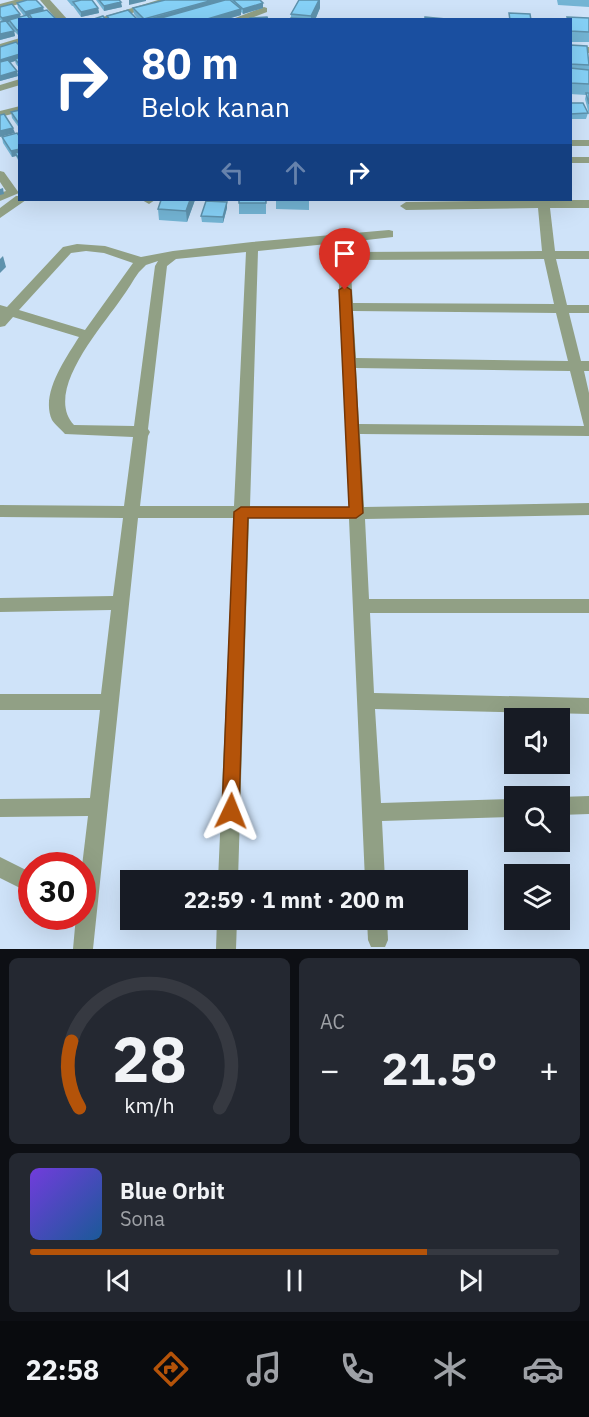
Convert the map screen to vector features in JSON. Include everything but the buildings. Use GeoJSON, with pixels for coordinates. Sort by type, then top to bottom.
{"type":"FeatureCollection","features":[{"type":"Feature","properties":{"kind":"street"},"geometry":{"type":"LineString","coordinates":[[0,7],[26,0]]}},
{"type":"Feature","properties":{"kind":"street"},"geometry":{"type":"LineString","coordinates":[[45,0],[61,18]]}},
{"type":"Feature","properties":{"kind":"street"},"geometry":{"type":"LineString","coordinates":[[105,18],[168,0]]}},
{"type":"Feature","properties":{"kind":"street"},"geometry":{"type":"LineString","coordinates":[[241,18],[264,10]]}},
{"type":"Feature","properties":{"kind":"street"},"geometry":{"type":"LineString","coordinates":[[0,47],[18,42]]}},
{"type":"Feature","properties":{"kind":"street"},"geometry":{"type":"LineString","coordinates":[[572,50],[589,50]]}},
{"type":"Feature","properties":{"kind":"street"},"geometry":{"type":"LineString","coordinates":[[0,88],[18,83]]}},
{"type":"Feature","properties":{"kind":"street"},"geometry":{"type":"LineString","coordinates":[[0,114],[18,110]]}},
{"type":"Feature","properties":{"kind":"street"},"geometry":{"type":"LineString","coordinates":[[572,143],[589,143]]}},
{"type":"Feature","properties":{"kind":"street"},"geometry":{"type":"LineString","coordinates":[[572,160],[589,160]]}},
{"type":"Feature","properties":{"kind":"street"},"geometry":{"type":"LineString","coordinates":[[0,174],[16,196]]}},
{"type":"Feature","properties":{"kind":"street"},"geometry":{"type":"LineString","coordinates":[[0,197],[16,196]]}},
{"type":"Feature","properties":{"kind":"street"},"geometry":{"type":"LineString","coordinates":[[0,214],[16,196]]}},
{"type":"Feature","properties":{"kind":"street"},"geometry":{"type":"LineString","coordinates":[[543,202],[549,255],[562,309],[582,366],[589,422]]}},
{"type":"Feature","properties":{"kind":"street"},"geometry":{"type":"LineString","coordinates":[[406,206],[543,202],[589,204]]}},
{"type":"Feature","properties":{"kind":"street"},"geometry":{"type":"LineString","coordinates":[[3,315],[67,250],[77,247],[93,246],[142,262],[174,255],[252,246],[389,234]]}},
{"type":"Feature","properties":{"kind":"street"},"geometry":{"type":"LineString","coordinates":[[343,238],[374,870]]}},
{"type":"Feature","properties":{"kind":"street"},"geometry":{"type":"LineString","coordinates":[[228,870],[252,246]]}},
{"type":"Feature","properties":{"kind":"street"},"geometry":{"type":"LineString","coordinates":[[92,852],[161,266],[165,260],[174,255]]}},
{"type":"Feature","properties":{"kind":"street"},"geometry":{"type":"LineString","coordinates":[[344,256],[589,255]]}},
{"type":"Feature","properties":{"kind":"street"},"geometry":{"type":"LineString","coordinates":[[142,262],[87,336],[60,382],[57,407],[58,419],[63,426],[78,431],[143,432]]}},
{"type":"Feature","properties":{"kind":"street"},"geometry":{"type":"LineString","coordinates":[[346,307],[589,309]]}},
{"type":"Feature","properties":{"kind":"street"},"geometry":{"type":"LineString","coordinates":[[3,315],[87,336]]}},
{"type":"Feature","properties":{"kind":"street"},"geometry":{"type":"LineString","coordinates":[[349,363],[582,366]]}},
{"type":"Feature","properties":{"kind":"street"},"geometry":{"type":"LineString","coordinates":[[352,429],[589,431]]}},
{"type":"Feature","properties":{"kind":"street"},"geometry":{"type":"LineString","coordinates":[[0,511],[356,513],[589,509]]}},
{"type":"Feature","properties":{"kind":"street"},"geometry":{"type":"LineString","coordinates":[[0,605],[120,603]]}},
{"type":"Feature","properties":{"kind":"street"},"geometry":{"type":"LineString","coordinates":[[361,606],[589,606]]}},
{"type":"Feature","properties":{"kind":"street"},"geometry":{"type":"LineString","coordinates":[[366,701],[589,706]]}},
{"type":"Feature","properties":{"kind":"street"},"geometry":{"type":"LineString","coordinates":[[0,702],[110,702]]}},
{"type":"Feature","properties":{"kind":"street"},"geometry":{"type":"LineString","coordinates":[[570,806],[589,805]]}},
{"type":"Feature","properties":{"kind":"street"},"geometry":{"type":"LineString","coordinates":[[0,808],[98,807]]}},
{"type":"Feature","properties":{"kind":"street"},"geometry":{"type":"LineString","coordinates":[[371,812],[504,808]]}},
{"type":"Feature","properties":{"kind":"street"},"geometry":{"type":"LineString","coordinates":[[0,867],[18,877]]}},
{"type":"Feature","properties":{"kind":"street"},"geometry":{"type":"LineString","coordinates":[[83,949],[84,930]]}},
{"type":"Feature","properties":{"kind":"street"},"geometry":{"type":"LineString","coordinates":[[226,949],[227,930]]}},
{"type":"Feature","properties":{"kind":"street"},"geometry":{"type":"LineString","coordinates":[[378,930],[378,940]]}},
{"type":"Feature","properties":{"kind":"route"},"geometry":{"type":"LineString","coordinates":[[231,811],[241,512],[356,513],[345,290]]}}]}
